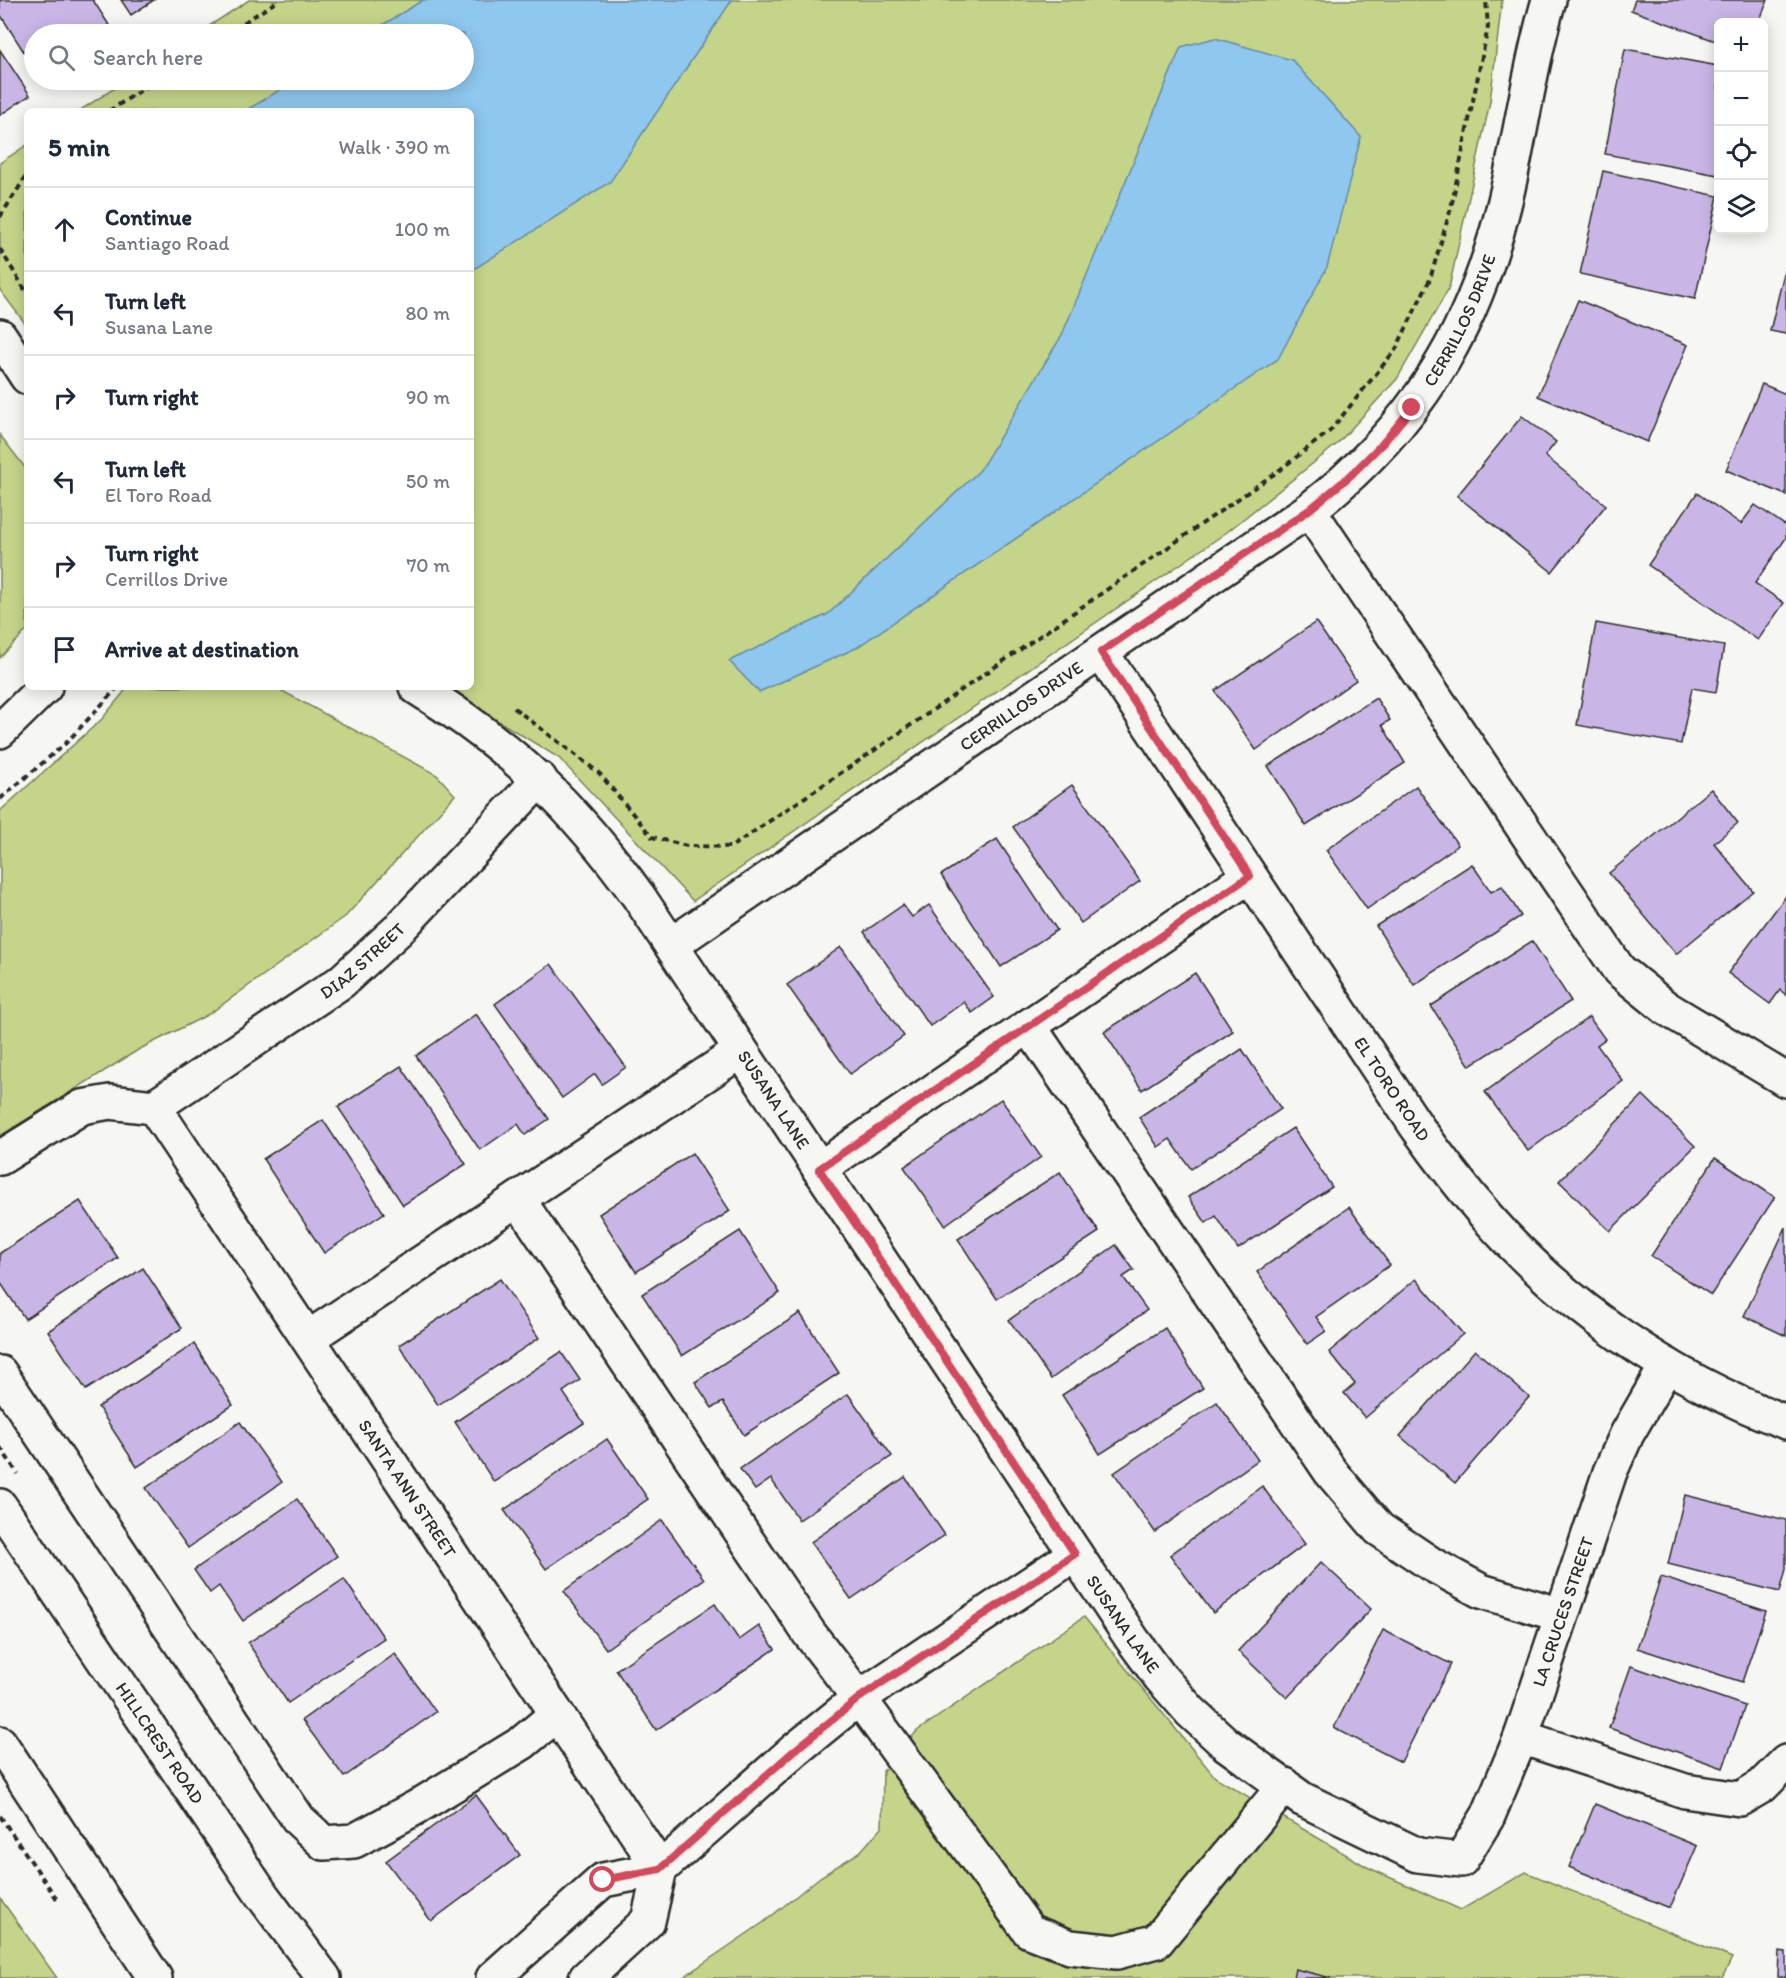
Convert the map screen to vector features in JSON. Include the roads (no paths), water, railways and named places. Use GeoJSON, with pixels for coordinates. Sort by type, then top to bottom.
{"type":"FeatureCollection","features":[{"type":"Feature","properties":{"kind":"street","name":"CERRILLOS DRIVE"},"geometry":{"type":"LineString","coordinates":[[671,945],[1309,510],[1350,476],[1383,443],[1425,390],[1460,331],[1479,290],[1494,247],[1549,0]]}},
{"type":"Feature","properties":{"kind":"street"},"geometry":{"type":"LineString","coordinates":[[0,336],[24,372]]}},
{"type":"Feature","properties":{"kind":"street"},"geometry":{"type":"LineString","coordinates":[[1309,510],[1619,970],[1666,1008],[1786,1080]]}},
{"type":"Feature","properties":{"kind":"street","name":"EL TORO ROAD"},"geometry":{"type":"LineString","coordinates":[[1101,652],[1416,1127],[1450,1174],[1488,1218],[1572,1299],[1618,1334],[1667,1365],[1717,1392],[1786,1422]]}},
{"type":"Feature","properties":{"kind":"street"},"geometry":{"type":"LineString","coordinates":[[0,731],[42,690]]}},
{"type":"Feature","properties":{"kind":"street","name":"SUSANA LANE"},"geometry":{"type":"LineString","coordinates":[[421,690],[480,729],[540,779],[609,855],[1075,1554],[1160,1677],[1191,1712],[1226,1744],[1302,1799],[1418,1855],[1461,1860]]}},
{"type":"Feature","properties":{"kind":"street","name":"DIAZ STREET"},"geometry":{"type":"LineString","coordinates":[[154,1107],[310,1004],[363,963],[398,930],[540,779]]}},
{"type":"Feature","properties":{"kind":"street"},"geometry":{"type":"LineString","coordinates":[[819,1169],[1250,876]]}},
{"type":"Feature","properties":{"kind":"street"},"geometry":{"type":"LineString","coordinates":[[1029,1026],[1330,1471],[1380,1529],[1431,1564],[1481,1591],[1561,1615]]}},
{"type":"Feature","properties":{"kind":"street"},"geometry":{"type":"LineString","coordinates":[[308,1338],[741,1050]]}},
{"type":"Feature","properties":{"kind":"street"},"geometry":{"type":"LineString","coordinates":[[0,1158],[82,1107],[110,1102],[154,1107]]}},
{"type":"Feature","properties":{"kind":"street","name":"SANTA ANN STREET"},"geometry":{"type":"LineString","coordinates":[[154,1107],[660,1869]]}},
{"type":"Feature","properties":{"kind":"street"},"geometry":{"type":"LineString","coordinates":[[518,1199],[809,1633],[1029,1931],[1070,1947],[1117,1952],[1157,1941],[1285,1785]]}},
{"type":"Feature","properties":{"kind":"street","name":"LA CRUCES STREET"},"geometry":{"type":"LineString","coordinates":[[1461,1860],[1488,1816],[1521,1737],[1610,1472],[1627,1434],[1667,1365]]}},
{"type":"Feature","properties":{"kind":"street"},"geometry":{"type":"LineString","coordinates":[[0,1373],[298,1820],[324,1843],[354,1841],[417,1807],[522,1743],[557,1714]]}},
{"type":"Feature","properties":{"kind":"street","name":"HILLCREST ROAD"},"geometry":{"type":"LineString","coordinates":[[0,1506],[262,1896],[324,1978]]}},
{"type":"Feature","properties":{"kind":"street"},"geometry":{"type":"LineString","coordinates":[[493,1978],[603,1880],[660,1869],[795,1750],[859,1698],[1075,1554]]}},
{"type":"Feature","properties":{"kind":"street"},"geometry":{"type":"LineString","coordinates":[[1521,1737],[1685,1791],[1740,1799],[1762,1786],[1786,1762]]}},
{"type":"Feature","properties":{"kind":"street"},"geometry":{"type":"LineString","coordinates":[[0,1743],[154,1978]]}},
{"type":"Feature","properties":{"kind":"street"},"geometry":{"type":"LineString","coordinates":[[586,1978],[648,1921],[660,1869]]}},
{"type":"Feature","properties":{"kind":"water"},"geometry":{"type":"Polygon","coordinates":[[[423,0],[732,0],[610,182],[474,269],[474,108],[250,108],[280,90],[474,90],[474,24],[384,24],[423,0]]]}},
{"type":"Feature","properties":{"kind":"water"},"geometry":{"type":"Polygon","coordinates":[[[1215,38],[1292,60],[1361,137],[1327,267],[1278,359],[856,648],[759,692],[729,661],[828,614],[980,470],[1062,335],[1181,47],[1215,38]]]}}]}
